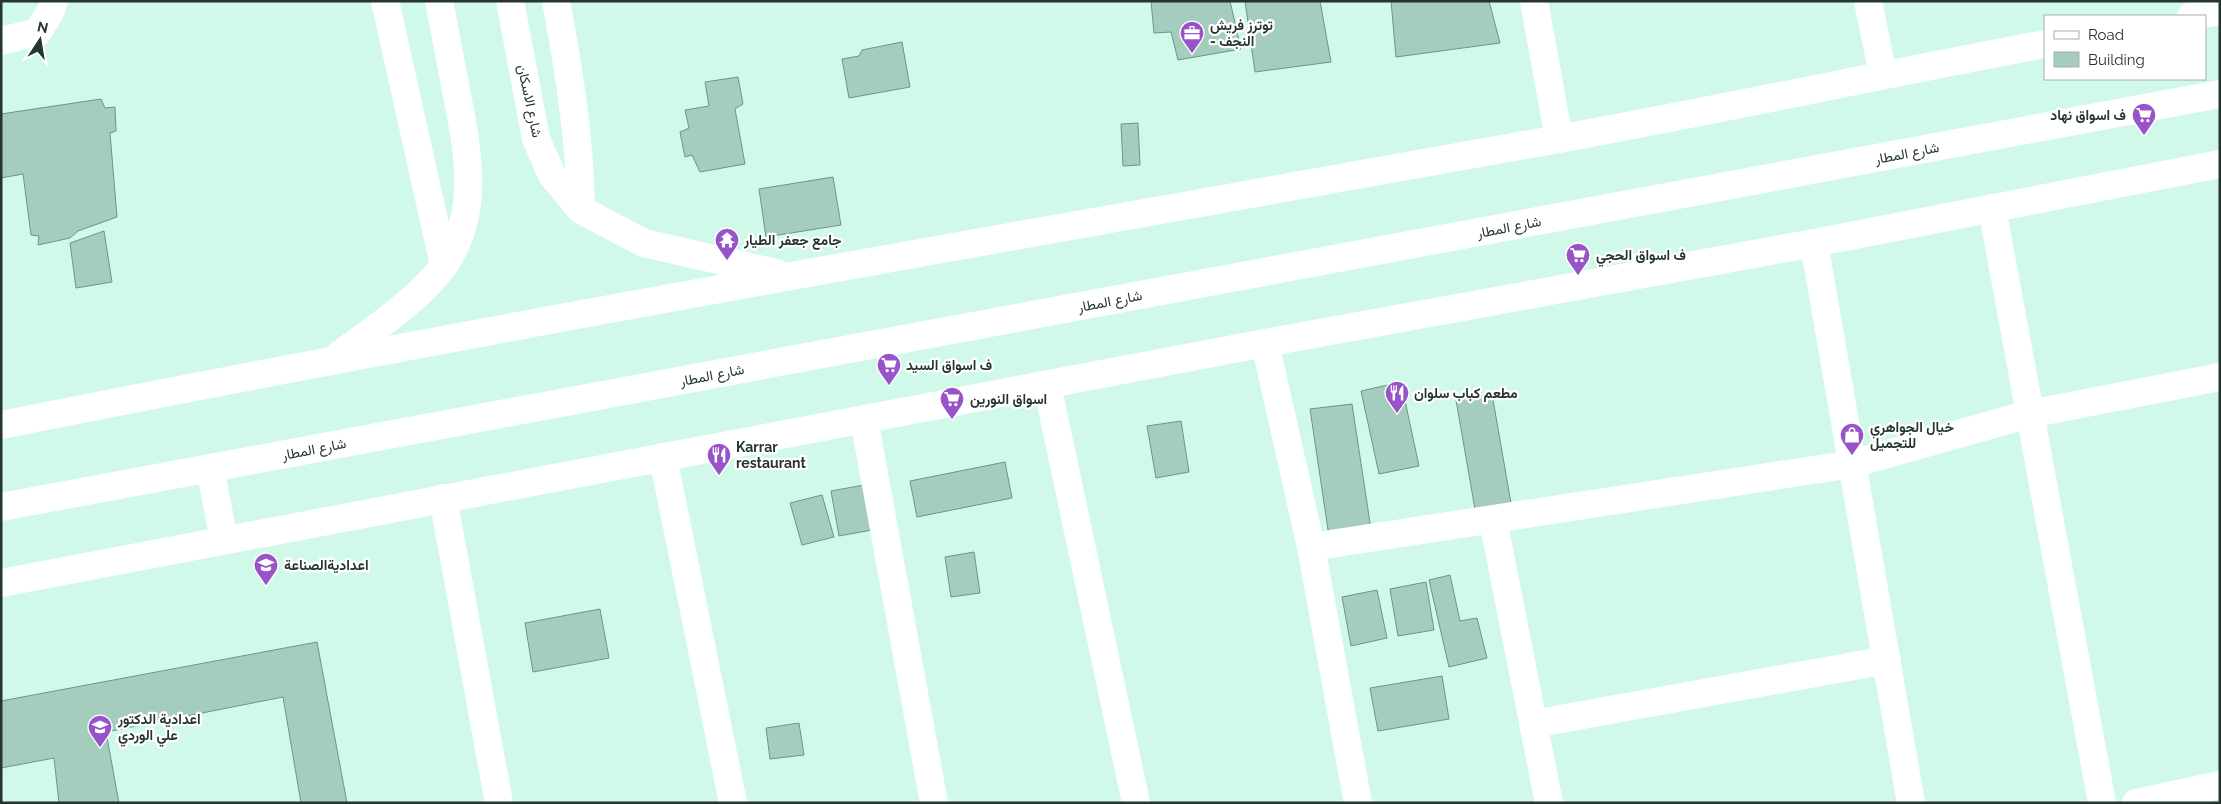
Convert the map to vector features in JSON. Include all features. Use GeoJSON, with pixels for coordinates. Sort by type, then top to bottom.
{"type":"FeatureCollection","features":[{"type":"Feature","properties":{"kind":"street"},"geometry":{"type":"LineString","coordinates":[[1,41],[38,32],[54,1]]}},
{"type":"Feature","properties":{"kind":"street"},"geometry":{"type":"LineString","coordinates":[[385,1],[444,265]]}},
{"type":"Feature","properties":{"kind":"street"},"geometry":{"type":"LineString","coordinates":[[335,358],[407,304],[444,265],[461,235],[469,201],[468,154],[439,1]]}},
{"type":"Feature","properties":{"kind":"street","name":"شارع الاسكان"},"geometry":{"type":"LineString","coordinates":[[510,1],[536,139],[552,175],[581,210],[644,243],[787,275]]}},
{"type":"Feature","properties":{"kind":"street"},"geometry":{"type":"LineString","coordinates":[[556,1],[575,111],[580,161],[581,210]]}},
{"type":"Feature","properties":{"kind":"street"},"geometry":{"type":"LineString","coordinates":[[1534,1],[1559,138]]}},
{"type":"Feature","properties":{"kind":"street"},"geometry":{"type":"LineString","coordinates":[[1868,1],[1883,75]]}},
{"type":"Feature","properties":{"kind":"street"},"geometry":{"type":"LineString","coordinates":[[2197,15],[2220,11]]}},
{"type":"Feature","properties":{"kind":"street"},"geometry":{"type":"LineString","coordinates":[[1,425],[335,358],[787,275],[1559,138],[2044,44]]}},
{"type":"Feature","properties":{"kind":"street","name":"شارع المطار"},"geometry":{"type":"LineString","coordinates":[[1,507],[2220,94]]}},
{"type":"Feature","properties":{"kind":"street"},"geometry":{"type":"LineString","coordinates":[[1,583],[1265,343],[1814,243],[2220,164]]}},
{"type":"Feature","properties":{"kind":"street"},"geometry":{"type":"LineString","coordinates":[[1992,208],[2102,803]]}},
{"type":"Feature","properties":{"kind":"street"},"geometry":{"type":"LineString","coordinates":[[1814,243],[1911,803]]}},
{"type":"Feature","properties":{"kind":"street"},"geometry":{"type":"LineString","coordinates":[[1265,343],[1311,547],[1358,803]]}},
{"type":"Feature","properties":{"kind":"street"},"geometry":{"type":"LineString","coordinates":[[1311,547],[1852,464],[2029,414],[2220,377]]}},
{"type":"Feature","properties":{"kind":"street"},"geometry":{"type":"LineString","coordinates":[[1047,385],[1136,803]]}},
{"type":"Feature","properties":{"kind":"street"},"geometry":{"type":"LineString","coordinates":[[864,419],[934,803]]}},
{"type":"Feature","properties":{"kind":"street"},"geometry":{"type":"LineString","coordinates":[[663,457],[733,803]]}},
{"type":"Feature","properties":{"kind":"street"},"geometry":{"type":"LineString","coordinates":[[210,468],[224,540]]}},
{"type":"Feature","properties":{"kind":"street"},"geometry":{"type":"LineString","coordinates":[[443,498],[499,803]]}},
{"type":"Feature","properties":{"kind":"street"},"geometry":{"type":"LineString","coordinates":[[1493,520],[1548,803]]}},
{"type":"Feature","properties":{"kind":"street"},"geometry":{"type":"LineString","coordinates":[[1533,724],[1886,660]]}},
{"type":"Feature","properties":{"kind":"street"},"geometry":{"type":"LineString","coordinates":[[2136,803],[2220,786]]}},
{"type":"Feature","properties":{"kind":"building"},"geometry":{"type":"Polygon","coordinates":[[[1151,1],[1230,1],[1241,49],[1178,60],[1171,32],[1154,33],[1151,1]]]}},
{"type":"Feature","properties":{"kind":"building"},"geometry":{"type":"Polygon","coordinates":[[[1245,1],[1320,1],[1331,62],[1255,72],[1245,1]]]}},
{"type":"Feature","properties":{"kind":"building"},"geometry":{"type":"Polygon","coordinates":[[[1391,1],[1489,1],[1500,43],[1396,57],[1391,1]]]}},
{"type":"Feature","properties":{"kind":"building"},"geometry":{"type":"Polygon","coordinates":[[[902,42],[910,87],[849,98],[842,59],[859,56],[862,50],[902,42]]]}},
{"type":"Feature","properties":{"kind":"building"},"geometry":{"type":"Polygon","coordinates":[[[738,77],[743,104],[735,109],[745,164],[700,172],[692,155],[685,157],[680,132],[689,128],[685,110],[709,106],[705,82],[738,77]]]}},
{"type":"Feature","properties":{"kind":"building"},"geometry":{"type":"Polygon","coordinates":[[[101,99],[105,108],[115,107],[116,131],[110,133],[117,217],[78,231],[70,238],[38,245],[39,236],[31,235],[23,174],[1,178],[1,114],[101,99]]]}},
{"type":"Feature","properties":{"kind":"building"},"geometry":{"type":"Polygon","coordinates":[[[1138,123],[1140,165],[1123,166],[1121,124],[1138,123]]]}},
{"type":"Feature","properties":{"kind":"building"},"geometry":{"type":"Polygon","coordinates":[[[833,177],[841,225],[766,237],[759,189],[833,177]]]}},
{"type":"Feature","properties":{"kind":"building"},"geometry":{"type":"Polygon","coordinates":[[[104,231],[112,282],[76,288],[70,243],[104,231]]]}},
{"type":"Feature","properties":{"kind":"building"},"geometry":{"type":"Polygon","coordinates":[[[1401,382],[1419,466],[1379,474],[1361,391],[1401,382]]]}},
{"type":"Feature","properties":{"kind":"building"},"geometry":{"type":"Polygon","coordinates":[[[1492,394],[1512,509],[1476,515],[1456,400],[1492,394]]]}},
{"type":"Feature","properties":{"kind":"building"},"geometry":{"type":"Polygon","coordinates":[[[1352,404],[1372,536],[1330,543],[1310,409],[1352,404]]]}},
{"type":"Feature","properties":{"kind":"building"},"geometry":{"type":"Polygon","coordinates":[[[1181,421],[1189,472],[1156,478],[1147,426],[1181,421]]]}},
{"type":"Feature","properties":{"kind":"building"},"geometry":{"type":"Polygon","coordinates":[[[1005,462],[1012,498],[917,517],[910,481],[1005,462]]]}},
{"type":"Feature","properties":{"kind":"building"},"geometry":{"type":"Polygon","coordinates":[[[875,483],[883,528],[839,536],[831,491],[875,483]]]}},
{"type":"Feature","properties":{"kind":"building"},"geometry":{"type":"Polygon","coordinates":[[[822,495],[834,537],[802,545],[790,503],[822,495]]]}},
{"type":"Feature","properties":{"kind":"building"},"geometry":{"type":"Polygon","coordinates":[[[974,552],[980,593],[951,597],[945,557],[974,552]]]}},
{"type":"Feature","properties":{"kind":"building"},"geometry":{"type":"Polygon","coordinates":[[[1450,575],[1460,621],[1477,618],[1487,658],[1449,667],[1429,580],[1450,575]]]}},
{"type":"Feature","properties":{"kind":"building"},"geometry":{"type":"Polygon","coordinates":[[[1426,582],[1434,630],[1398,636],[1390,589],[1426,582]]]}},
{"type":"Feature","properties":{"kind":"building"},"geometry":{"type":"Polygon","coordinates":[[[1377,590],[1387,638],[1351,646],[1342,597],[1377,590]]]}},
{"type":"Feature","properties":{"kind":"building"},"geometry":{"type":"Polygon","coordinates":[[[600,609],[609,658],[533,672],[525,623],[600,609]]]}},
{"type":"Feature","properties":{"kind":"building"},"geometry":{"type":"Polygon","coordinates":[[[317,642],[347,803],[301,803],[283,697],[106,732],[119,803],[59,803],[54,758],[1,768],[1,701],[317,642]]]}},
{"type":"Feature","properties":{"kind":"building"},"geometry":{"type":"Polygon","coordinates":[[[1442,676],[1449,719],[1378,731],[1370,688],[1442,676]]]}},
{"type":"Feature","properties":{"kind":"building"},"geometry":{"type":"Polygon","coordinates":[[[799,723],[804,755],[770,759],[766,728],[799,723]]]}},
{"type":"Feature","properties":{"kind":"place","name":"توترز فريش - النجف"},"geometry":{"type":"Point","coordinates":[1192,54]}},
{"type":"Feature","properties":{"kind":"place","name":"ف اسواق نهاد"},"geometry":{"type":"Point","coordinates":[2144,136]}},
{"type":"Feature","properties":{"kind":"place","name":"جامع جعفر الطيار"},"geometry":{"type":"Point","coordinates":[727,261]}},
{"type":"Feature","properties":{"kind":"place","name":"ف اسواق الحجي"},"geometry":{"type":"Point","coordinates":[1578,276]}},
{"type":"Feature","properties":{"kind":"place","name":"ف اسواق السيد"},"geometry":{"type":"Point","coordinates":[889,386]}},
{"type":"Feature","properties":{"kind":"place","name":"مطعم كباب سلوان"},"geometry":{"type":"Point","coordinates":[1397,414]}},
{"type":"Feature","properties":{"kind":"place","name":"اسواق النورين"},"geometry":{"type":"Point","coordinates":[952,420]}},
{"type":"Feature","properties":{"kind":"place","name":"خيال الجواهري للتجميل"},"geometry":{"type":"Point","coordinates":[1852,456]}},
{"type":"Feature","properties":{"kind":"place","name":"Karrar restaurant"},"geometry":{"type":"Point","coordinates":[719,476]}},
{"type":"Feature","properties":{"kind":"place","name":"اعداديةالصناعة"},"geometry":{"type":"Point","coordinates":[266,586]}},
{"type":"Feature","properties":{"kind":"place","name":"اعدادية الدكتور علي الوردي"},"geometry":{"type":"Point","coordinates":[100,748]}}]}
